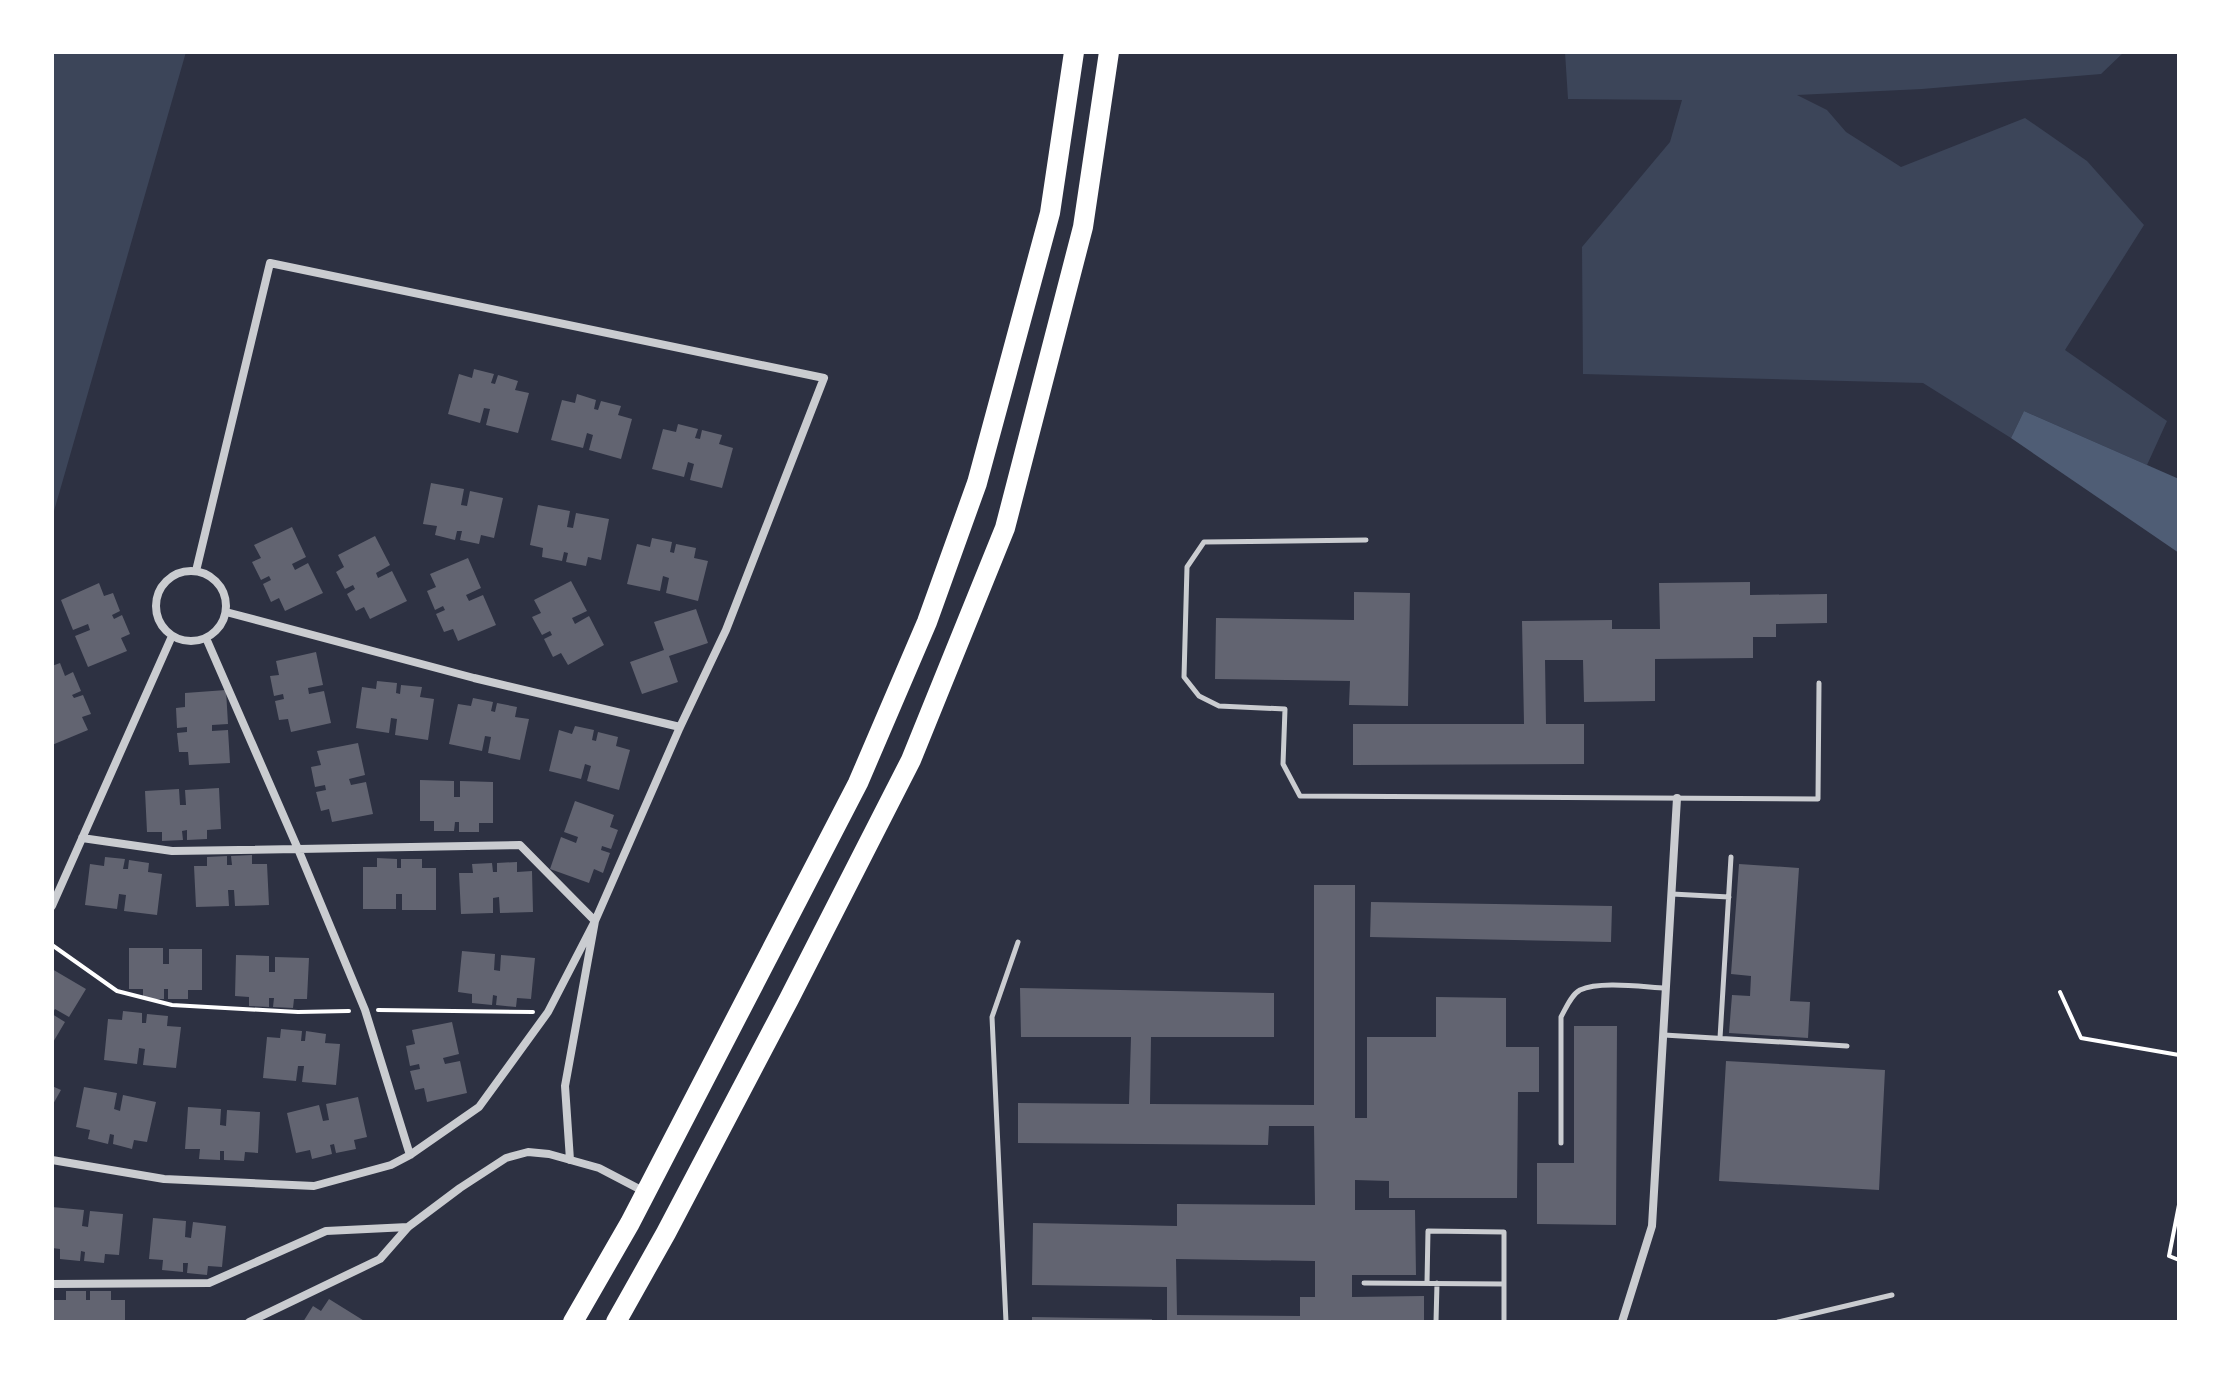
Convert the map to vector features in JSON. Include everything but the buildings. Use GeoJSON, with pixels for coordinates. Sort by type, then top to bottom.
{"type":"FeatureCollection","features":[{"type":"Feature","properties":{"kind":"highway"},"geometry":{"type":"LineString","coordinates":[[573,1322],[646,1192],[858,783],[927,622],[977,483],[1050,213],[1074,52]]}},
{"type":"Feature","properties":{"kind":"highway"},"geometry":{"type":"LineString","coordinates":[[616,1322],[775,1027],[911,760],[1005,528],[1083,227],[1109,52]]}},
{"type":"Feature","properties":{"kind":"street"},"geometry":{"type":"LineString","coordinates":[[52,1160],[164,1179],[314,1186],[391,1165],[479,1107],[548,1012],[595,921],[726,630],[824,378],[270,263],[196,571]]}},
{"type":"Feature","properties":{"kind":"street"},"geometry":{"type":"LineString","coordinates":[[196,571],[217,581],[226,601],[226,612],[216,632],[206,638],[184,641],[163,628],[155,606],[164,583],[173,575],[196,571]]}},
{"type":"Feature","properties":{"kind":"street"},"geometry":{"type":"LineString","coordinates":[[226,612],[474,678],[680,727]]}},
{"type":"Feature","properties":{"kind":"street"},"geometry":{"type":"LineString","coordinates":[[52,906],[172,636]]}},
{"type":"Feature","properties":{"kind":"street"},"geometry":{"type":"LineString","coordinates":[[206,638],[365,1010],[410,1155]]}},
{"type":"Feature","properties":{"kind":"street"},"geometry":{"type":"LineString","coordinates":[[1622,1322],[1652,1226],[1677,798]]}},
{"type":"Feature","properties":{"kind":"street"},"geometry":{"type":"LineString","coordinates":[[82,838],[172,851],[520,845],[595,921]]}},
{"type":"Feature","properties":{"kind":"street"},"geometry":{"type":"LineString","coordinates":[[570,1160],[565,1086],[595,921]]}},
{"type":"Feature","properties":{"kind":"street"},"geometry":{"type":"LineString","coordinates":[[249,1322],[380,1259],[408,1227],[506,1158],[528,1152],[570,1160],[599,1168],[646,1192]]}},
{"type":"Feature","properties":{"kind":"street"},"geometry":{"type":"LineString","coordinates":[[52,1284],[209,1283],[326,1231],[408,1227]]}},
{"type":"Feature","properties":{"kind":"lane"},"geometry":{"type":"LineString","coordinates":[[1366,540],[1204,542],[1187,567],[1184,677],[1199,696],[1219,706],[1285,709],[1283,764],[1300,796],[1818,799],[1819,683]]}},
{"type":"Feature","properties":{"kind":"lane"},"geometry":{"type":"LineString","coordinates":[[1720,1038],[1731,857]]}},
{"type":"Feature","properties":{"kind":"lane"},"geometry":{"type":"LineString","coordinates":[[1671,894],[1729,897]]}},
{"type":"Feature","properties":{"kind":"lane"},"geometry":{"type":"LineString","coordinates":[[1006,1322],[992,1017],[1018,942]]}},
{"type":"Feature","properties":{"kind":"lane"},"geometry":{"type":"LineString","coordinates":[[1561,1143],[1561,1017],[1569,1002],[1579,991],[1599,986],[1666,988]]}},
{"type":"Feature","properties":{"kind":"lane"},"geometry":{"type":"LineString","coordinates":[[1663,1035],[1847,1046]]}},
{"type":"Feature","properties":{"kind":"lane"},"geometry":{"type":"LineString","coordinates":[[1427,1283],[1428,1231],[1504,1232],[1504,1322]]}},
{"type":"Feature","properties":{"kind":"lane"},"geometry":{"type":"LineString","coordinates":[[1364,1283],[1504,1284]]}},
{"type":"Feature","properties":{"kind":"lane"},"geometry":{"type":"LineString","coordinates":[[1436,1322],[1437,1283]]}},
{"type":"Feature","properties":{"kind":"lane"},"geometry":{"type":"LineString","coordinates":[[1778,1322],[1892,1295]]}},
{"type":"Feature","properties":{"kind":"path"},"geometry":{"type":"LineString","coordinates":[[52,945],[117,991],[172,1005],[298,1012],[548,1012]]}},
{"type":"Feature","properties":{"kind":"path"},"geometry":{"type":"LineString","coordinates":[[2060,992],[2081,1038],[2179,1055]]}},
{"type":"Feature","properties":{"kind":"path"},"geometry":{"type":"LineString","coordinates":[[2179,1205],[2169,1256],[2179,1260]]}},
{"type":"Feature","properties":{"kind":"shaded area"},"geometry":{"type":"Polygon","coordinates":[[[52,52],[186,52],[52,518],[52,52]]]}},
{"type":"Feature","properties":{"kind":"shaded area"},"geometry":{"type":"Polygon","coordinates":[[[1565,52],[2124,52],[2101,74],[1922,89],[1797,95],[1827,110],[1846,132],[1901,167],[2025,118],[2087,161],[2144,225],[2065,350],[2167,421],[2147,465],[2024,411],[2011,438],[1923,383],[1583,374],[1582,247],[1670,142],[1682,100],[1568,99],[1565,52]]]}},
{"type":"Feature","properties":{"kind":"shaded area"},"geometry":{"type":"Polygon","coordinates":[[[2024,411],[2179,479],[2179,553],[2011,438],[2024,411]]]}}]}
